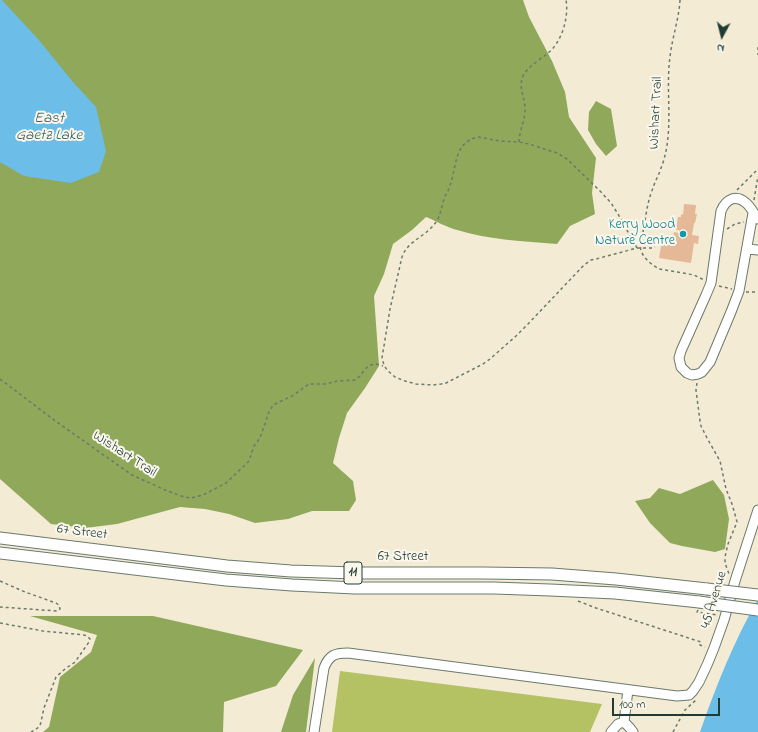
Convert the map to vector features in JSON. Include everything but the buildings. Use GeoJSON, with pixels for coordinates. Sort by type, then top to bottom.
{"type":"FeatureCollection","features":[{"type":"Feature","properties":{"kind":"main road","name":"67 Street"},"geometry":{"type":"LineString","coordinates":[[0,538],[227,566],[291,571],[354,573],[552,574],[616,579],[758,595]]}},
{"type":"Feature","properties":{"kind":"main road","name":"11"},"geometry":{"type":"LineString","coordinates":[[0,553],[226,580],[292,585],[355,588],[543,589],[615,593],[698,606],[758,610]]}},
{"type":"Feature","properties":{"kind":"street"},"geometry":{"type":"LineString","coordinates":[[728,200],[742,200],[750,207],[754,218],[739,291],[711,359],[702,372],[696,375],[687,373],[681,367],[679,358],[711,283],[721,211],[728,200]]}},
{"type":"Feature","properties":{"kind":"street"},"geometry":{"type":"LineString","coordinates":[[747,249],[758,250]]}},
{"type":"Feature","properties":{"kind":"street","name":"45 Avenue"},"geometry":{"type":"LineString","coordinates":[[628,690],[677,696],[689,695],[696,687],[714,648],[758,510]]}},
{"type":"Feature","properties":{"kind":"street"},"geometry":{"type":"LineString","coordinates":[[314,732],[323,673],[328,660],[331,656],[336,654],[348,653],[628,690],[624,722]]}},
{"type":"Feature","properties":{"kind":"street"},"geometry":{"type":"LineString","coordinates":[[612,732],[618,724],[624,722]]}},
{"type":"Feature","properties":{"kind":"street"},"geometry":{"type":"LineString","coordinates":[[624,722],[633,732]]}},
{"type":"Feature","properties":{"kind":"path"},"geometry":{"type":"LineString","coordinates":[[519,142],[526,109],[521,80],[525,72],[549,52],[558,41],[562,32],[567,9],[566,0]]}},
{"type":"Feature","properties":{"kind":"path","name":"Wishart Trail"},"geometry":{"type":"LineString","coordinates":[[640,248],[652,188],[661,168],[666,150],[669,114],[670,56],[680,0]]}},
{"type":"Feature","properties":{"kind":"path"},"geometry":{"type":"LineString","coordinates":[[758,47],[758,55]]}},
{"type":"Feature","properties":{"kind":"path"},"geometry":{"type":"LineString","coordinates":[[636,248],[615,209],[601,192],[563,156],[519,142],[500,141],[478,137],[468,141],[459,152],[449,188],[443,200],[440,215],[437,221],[425,234],[406,249],[404,254],[389,317],[383,354],[384,366],[395,376],[405,382],[433,385],[446,383],[490,359],[516,336],[584,265],[591,260],[636,248],[655,247]]}},
{"type":"Feature","properties":{"kind":"path"},"geometry":{"type":"LineString","coordinates":[[737,190],[758,169]]}},
{"type":"Feature","properties":{"kind":"path"},"geometry":{"type":"LineString","coordinates":[[753,202],[758,176]]}},
{"type":"Feature","properties":{"kind":"path"},"geometry":{"type":"LineString","coordinates":[[718,231],[754,218]]}},
{"type":"Feature","properties":{"kind":"path"},"geometry":{"type":"LineString","coordinates":[[640,248],[645,257],[654,266],[660,269],[694,275],[711,283],[739,291],[758,292]]}},
{"type":"Feature","properties":{"kind":"path","name":"Wishart Trail"},"geometry":{"type":"LineString","coordinates":[[0,379],[54,420],[132,475],[184,498],[191,498],[203,495],[226,482],[249,461],[254,446],[260,438],[269,412],[273,406],[292,396],[309,384],[353,381],[357,379],[365,368],[370,365],[376,364],[384,366]]}},
{"type":"Feature","properties":{"kind":"path"},"geometry":{"type":"LineString","coordinates":[[702,372],[697,381],[696,390],[700,421],[706,438],[720,461],[726,489],[737,522],[725,556],[730,578]]}},
{"type":"Feature","properties":{"kind":"path"},"geometry":{"type":"LineString","coordinates":[[0,581],[56,603],[59,605],[60,610],[0,608]]}},
{"type":"Feature","properties":{"kind":"path"},"geometry":{"type":"LineString","coordinates":[[573,599],[596,608],[701,642],[700,645],[707,648]]}},
{"type":"Feature","properties":{"kind":"path"},"geometry":{"type":"LineString","coordinates":[[698,606],[697,612],[719,615]]}},
{"type":"Feature","properties":{"kind":"path"},"geometry":{"type":"LineString","coordinates":[[0,623],[44,631],[84,635],[90,639],[75,662],[56,677],[44,708],[40,726],[31,732]]}},
{"type":"Feature","properties":{"kind":"path"},"geometry":{"type":"LineString","coordinates":[[673,732],[685,710],[699,696]]}},
{"type":"Feature","properties":{"kind":"green space"},"geometry":{"type":"Polygon","coordinates":[[[0,0],[523,0],[529,17],[552,61],[565,92],[569,117],[596,158],[592,193],[595,214],[570,226],[557,244],[507,240],[481,236],[453,229],[426,217],[393,244],[384,274],[374,296],[379,366],[347,413],[333,463],[353,481],[356,500],[349,511],[312,511],[288,519],[255,523],[229,514],[205,509],[180,507],[117,524],[85,528],[51,524],[0,479],[0,0]]]}},
{"type":"Feature","properties":{"kind":"green space"},"geometry":{"type":"Polygon","coordinates":[[[596,101],[611,109],[617,146],[606,156],[596,144],[588,130],[589,112],[596,101]]]}},
{"type":"Feature","properties":{"kind":"green space"},"geometry":{"type":"Polygon","coordinates":[[[713,480],[724,495],[729,519],[725,549],[715,552],[670,543],[650,523],[635,501],[650,498],[659,488],[680,494],[713,480]]]}},
{"type":"Feature","properties":{"kind":"green space"},"geometry":{"type":"Polygon","coordinates":[[[30,616],[153,616],[303,650],[276,686],[224,702],[223,732],[43,732],[49,727],[60,677],[91,652],[97,635],[30,616]]]}},
{"type":"Feature","properties":{"kind":"green space"},"geometry":{"type":"Polygon","coordinates":[[[315,658],[306,732],[281,732],[293,695],[315,658]]]}},
{"type":"Feature","properties":{"kind":"green space"},"geometry":{"type":"Polygon","coordinates":[[[340,671],[602,704],[590,732],[332,732],[340,671]]]}},
{"type":"Feature","properties":{"kind":"water","name":"East Gaetz Lake"},"geometry":{"type":"Polygon","coordinates":[[[0,0],[2,0],[38,39],[73,82],[96,107],[106,151],[99,172],[71,183],[24,176],[0,162],[0,0]]]}},
{"type":"Feature","properties":{"kind":"water"},"geometry":{"type":"Polygon","coordinates":[[[758,599],[758,732],[700,732],[726,664],[758,599]]]}},
{"type":"Feature","properties":{"kind":"place","name":"Kerry Wood Nature Centre"},"geometry":{"type":"Point","coordinates":[683,234]}}]}
